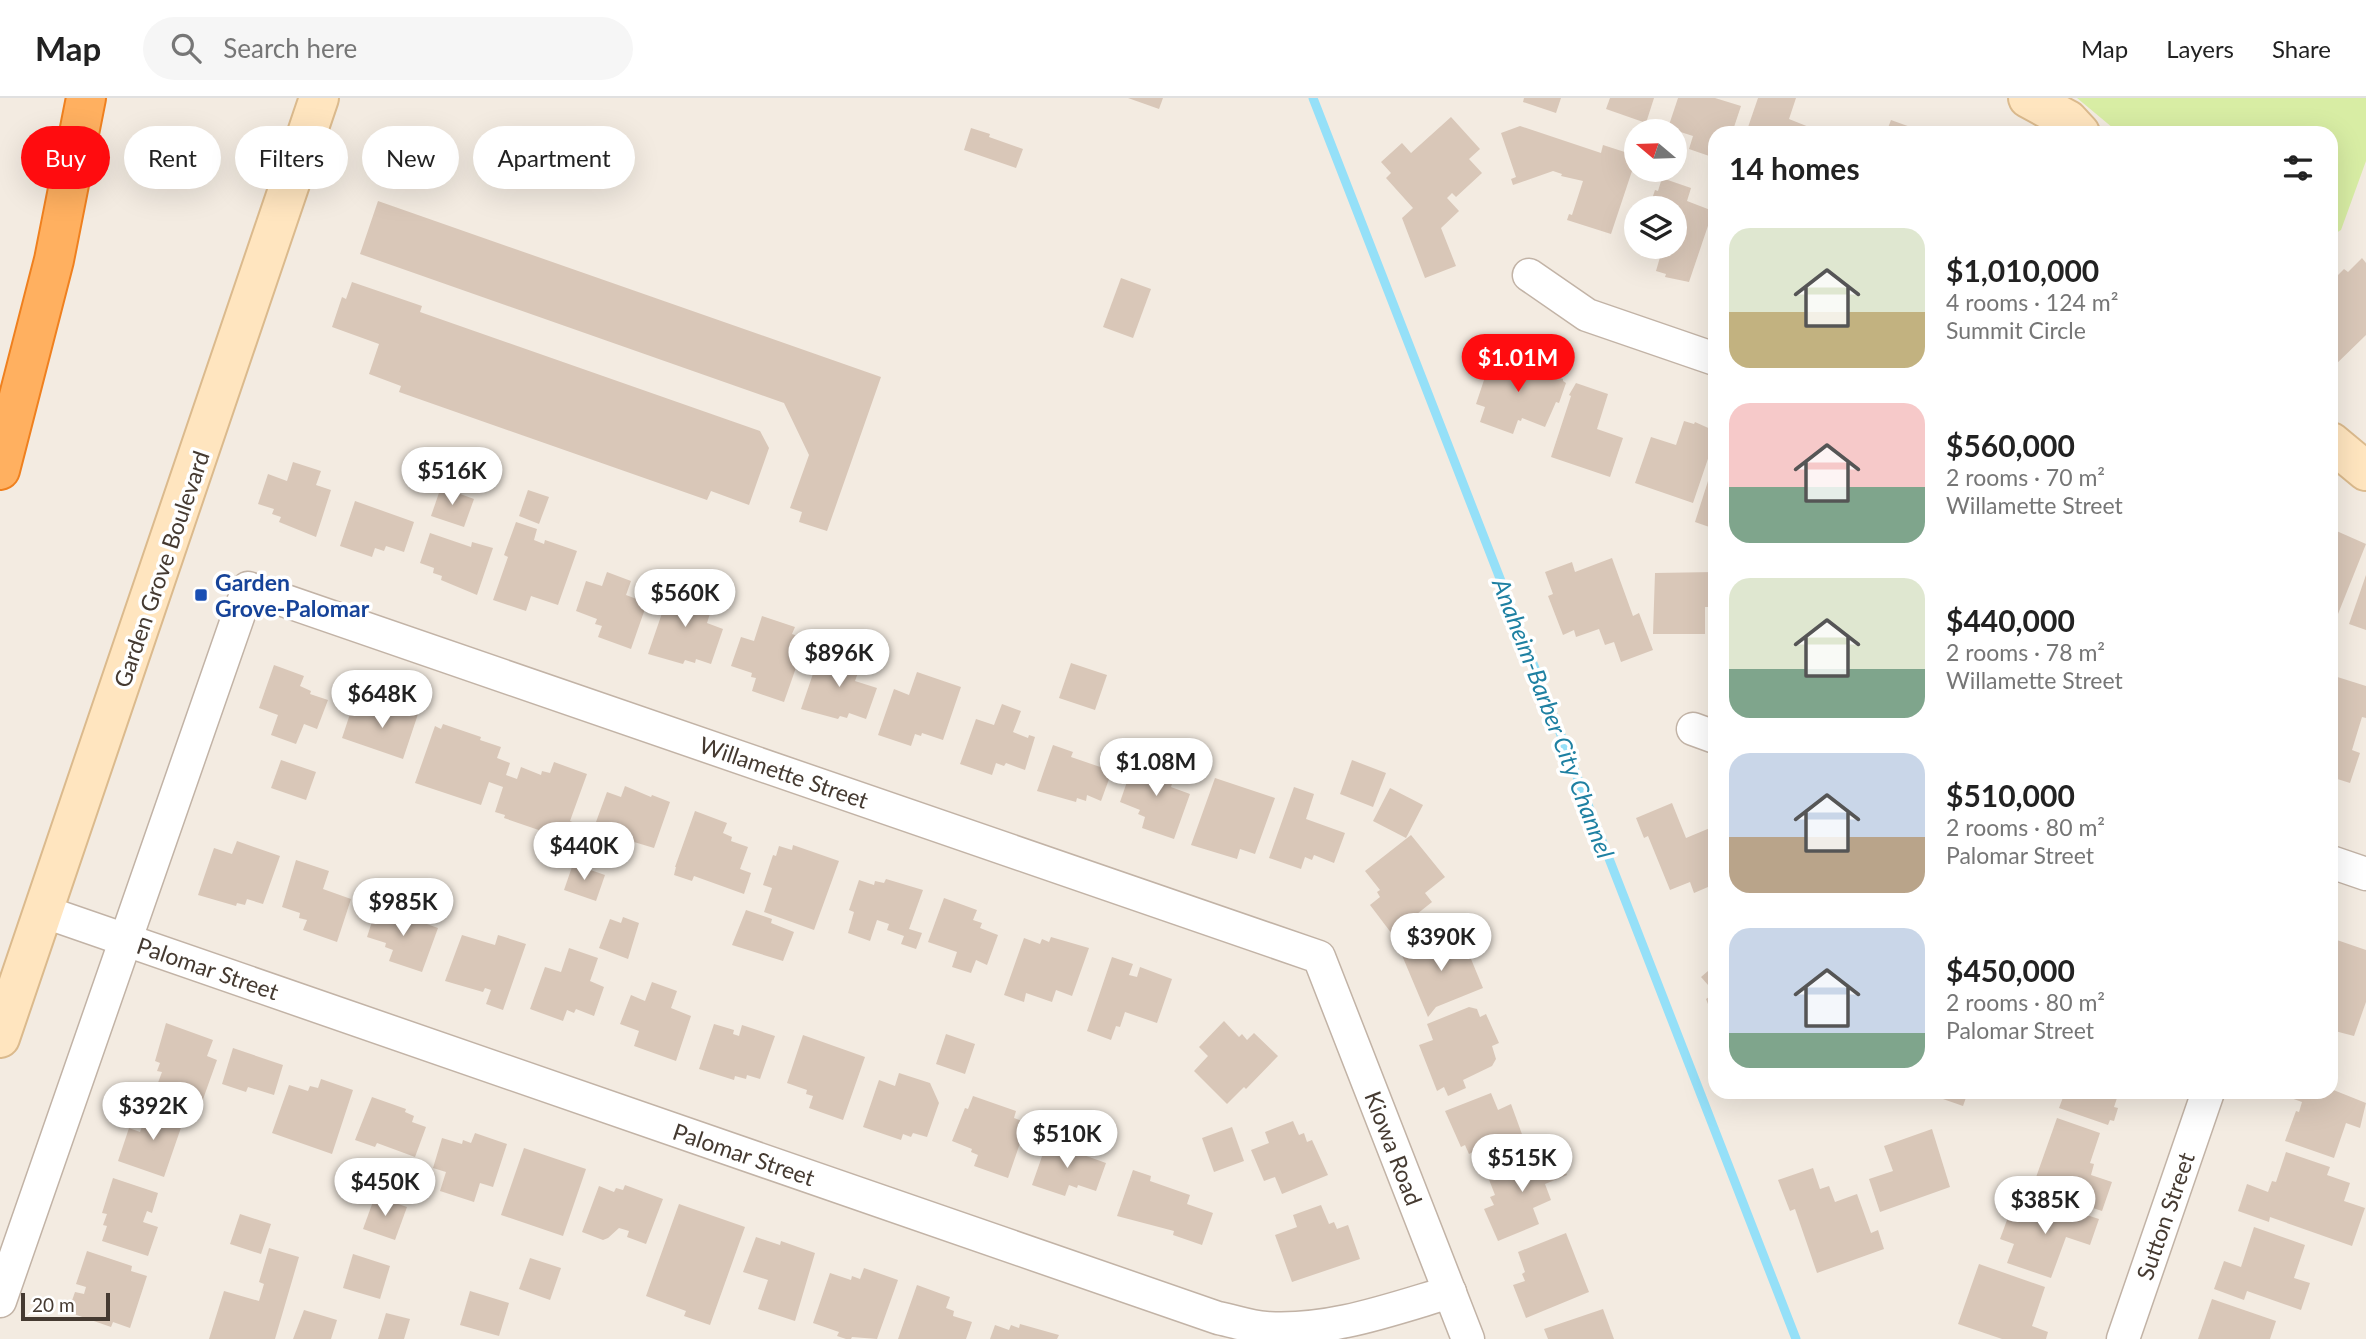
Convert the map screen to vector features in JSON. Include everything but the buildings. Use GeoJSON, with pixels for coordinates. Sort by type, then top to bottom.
{"type":"FeatureCollection","features":[{"type":"Feature","properties":{"kind":"highway"},"geometry":{"type":"LineString","coordinates":[[0,470],[54,260],[86,98]]}},
{"type":"Feature","properties":{"kind":"highway"},"geometry":{"type":"LineString","coordinates":[[54,260],[107,98]]}},
{"type":"Feature","properties":{"kind":"main road","name":"Garden Grove Boulevard"},"geometry":{"type":"LineString","coordinates":[[0,1038],[45,912],[319,98]]}},
{"type":"Feature","properties":{"kind":"main road"},"geometry":{"type":"LineString","coordinates":[[2028,98],[2068,120],[2074,126]]}},
{"type":"Feature","properties":{"kind":"main road"},"geometry":{"type":"LineString","coordinates":[[2338,448],[2366,471]]}},
{"type":"Feature","properties":{"kind":"street"},"geometry":{"type":"LineString","coordinates":[[1529,275],[1587,315],[1708,357]]}},
{"type":"Feature","properties":{"kind":"street","name":"Willamette Street"},"geometry":{"type":"LineString","coordinates":[[126,940],[248,588],[1319,957]]}},
{"type":"Feature","properties":{"kind":"street"},"geometry":{"type":"LineString","coordinates":[[2338,864],[2366,874]]}},
{"type":"Feature","properties":{"kind":"street","name":"Palomar Street"},"geometry":{"type":"LineString","coordinates":[[45,912],[1218,1318],[1264,1328],[1305,1328],[1347,1323],[1450,1292]]}},
{"type":"Feature","properties":{"kind":"street"},"geometry":{"type":"LineString","coordinates":[[0,1301],[126,940]]}},
{"type":"Feature","properties":{"kind":"street","name":"Kiowa Road"},"geometry":{"type":"LineString","coordinates":[[1319,957],[1468,1339]]}},
{"type":"Feature","properties":{"kind":"street","name":"Sutton Street"},"geometry":{"type":"LineString","coordinates":[[2123,1339],[2206,1099]]}},
{"type":"Feature","properties":{"kind":"green space"},"geometry":{"type":"Polygon","coordinates":[[[2077,98],[2366,98],[2366,161],[2341,230],[2338,232],[2338,126],[2111,126],[2077,98]]]}},
{"type":"Feature","properties":{"kind":"waterway","name":"Anaheim-Barber City Channel"},"geometry":{"type":"LineString","coordinates":[[1313,98],[1796,1339]]}},
{"type":"Feature","properties":{"kind":"place","name":"Garden Grove-Palomar"},"geometry":{"type":"Point","coordinates":[201,595]}}]}
